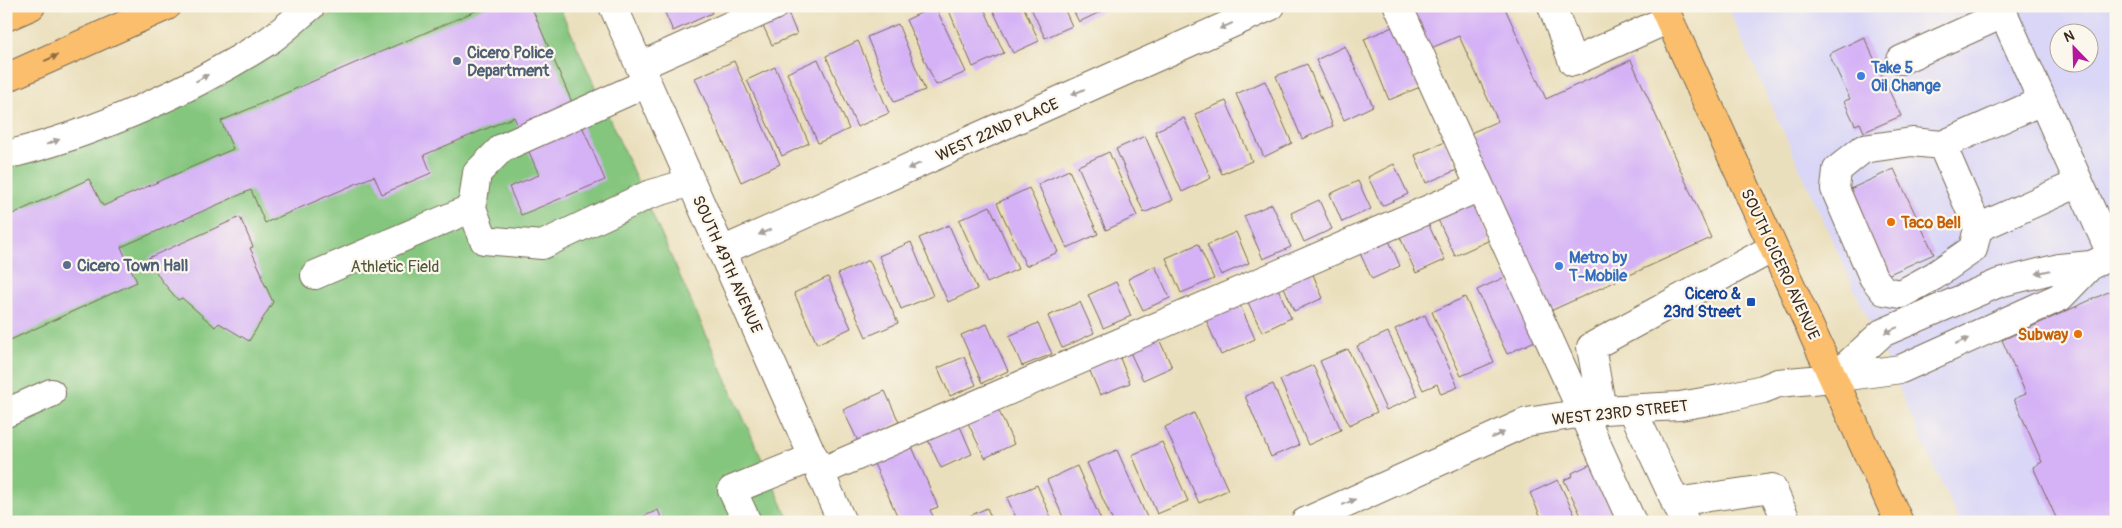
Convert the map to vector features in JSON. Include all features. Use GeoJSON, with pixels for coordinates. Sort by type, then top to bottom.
{"type":"FeatureCollection","features":[{"type":"Feature","properties":{"kind":"main road"},"geometry":{"type":"LineString","coordinates":[[6,17],[31,6]]}},
{"type":"Feature","properties":{"kind":"main road"},"geometry":{"type":"LineString","coordinates":[[6,78],[166,6]]}},
{"type":"Feature","properties":{"kind":"main road","name":"SOUTH CICERO AVENUE"},"geometry":{"type":"LineString","coordinates":[[1666,13],[1899,522]]}},
{"type":"Feature","properties":{"kind":"street"},"geometry":{"type":"LineString","coordinates":[[6,155],[39,147],[162,100],[268,41],[311,6]]}},
{"type":"Feature","properties":{"kind":"street","name":"SOUTH 49TH AVENUE"},"geometry":{"type":"LineString","coordinates":[[613,6],[842,522]]}},
{"type":"Feature","properties":{"kind":"street"},"geometry":{"type":"LineString","coordinates":[[691,182],[648,195],[542,245],[484,240],[472,208],[477,173],[502,148],[774,6]]}},
{"type":"Feature","properties":{"kind":"street","name":"WEST 22ND PLACE"},"geometry":{"type":"LineString","coordinates":[[722,251],[1271,6]]}},
{"type":"Feature","properties":{"kind":"street"},"geometry":{"type":"LineString","coordinates":[[1398,6],[1480,187],[1593,412],[1632,522]]}},
{"type":"Feature","properties":{"kind":"street"},"geometry":{"type":"LineString","coordinates":[[1552,6],[1573,62],[1666,13]]}},
{"type":"Feature","properties":{"kind":"street"},"geometry":{"type":"LineString","coordinates":[[1833,378],[1882,333],[1999,283],[2106,258],[2079,183],[2002,10],[1901,60]]}},
{"type":"Feature","properties":{"kind":"street"},"geometry":{"type":"LineString","coordinates":[[1942,145],[1978,228],[1973,249],[1934,276],[1901,294],[1884,291],[1873,277],[1835,189],[1837,170],[1863,149],[1912,142],[1942,145],[2042,101]]}},
{"type":"Feature","properties":{"kind":"street"},"geometry":{"type":"LineString","coordinates":[[1978,228],[2079,183]]}},
{"type":"Feature","properties":{"kind":"street"},"geometry":{"type":"LineString","coordinates":[[747,522],[732,490],[817,465],[1480,187]]}},
{"type":"Feature","properties":{"kind":"street"},"geometry":{"type":"LineString","coordinates":[[314,275],[472,208]]}},
{"type":"Feature","properties":{"kind":"street"},"geometry":{"type":"LineString","coordinates":[[1593,412],[1591,347],[1773,248]]}},
{"type":"Feature","properties":{"kind":"street","name":"WEST 23RD STREET"},"geometry":{"type":"LineString","coordinates":[[1305,522],[1527,422],[1593,412],[1680,406],[1729,397],[1778,383],[1901,369],[2060,297],[2106,258]]}},
{"type":"Feature","properties":{"kind":"street"},"geometry":{"type":"LineString","coordinates":[[1933,354],[1931,336],[1938,309]]}},
{"type":"Feature","properties":{"kind":"street"},"geometry":{"type":"LineString","coordinates":[[6,412],[51,393]]}},
{"type":"Feature","properties":{"kind":"street"},"geometry":{"type":"LineString","coordinates":[[1632,409],[1680,512],[1772,488],[1787,522]]}},
{"type":"Feature","properties":{"kind":"shaded area"},"geometry":{"type":"Polygon","coordinates":[[[1727,6],[2116,6],[2116,522],[1959,522],[1727,6]]]}},
{"type":"Feature","properties":{"kind":"green space","name":"Athletic Field"},"geometry":{"type":"Polygon","coordinates":[[[349,6],[559,6],[790,522],[6,522],[6,160],[349,6]]]}},
{"type":"Feature","properties":{"kind":"building","name":"Cicero Police Department"},"geometry":{"type":"Polygon","coordinates":[[[487,6],[531,6],[605,180],[521,215],[509,187],[539,175],[514,117],[424,155],[431,173],[382,194],[374,176],[265,223],[251,190],[121,247],[137,282],[6,342],[6,217],[89,179],[103,206],[233,149],[221,121],[487,6]]]}},
{"type":"Feature","properties":{"kind":"building"},"geometry":{"type":"Polygon","coordinates":[[[662,6],[709,6],[712,13],[673,31],[662,6]]]}},
{"type":"Feature","properties":{"kind":"building"},"geometry":{"type":"Polygon","coordinates":[[[935,6],[966,72],[936,85],[906,20],[935,6]]]}},
{"type":"Feature","properties":{"kind":"building"},"geometry":{"type":"Polygon","coordinates":[[[947,6],[983,6],[1004,53],[973,67],[947,6]]]}},
{"type":"Feature","properties":{"kind":"building"},"geometry":{"type":"Polygon","coordinates":[[[991,6],[1023,6],[1039,41],[1013,53],[991,6]]]}},
{"type":"Feature","properties":{"kind":"building"},"geometry":{"type":"Polygon","coordinates":[[[1030,6],[1063,6],[1072,26],[1045,38],[1030,6]]]}},
{"type":"Feature","properties":{"kind":"building"},"geometry":{"type":"Polygon","coordinates":[[[1071,6],[1102,6],[1104,10],[1079,22],[1071,6]]]}},
{"type":"Feature","properties":{"kind":"building"},"geometry":{"type":"Polygon","coordinates":[[[1410,6],[1504,6],[1546,99],[1631,60],[1711,238],[1546,313],[1466,135],[1498,121],[1459,36],[1429,49],[1410,6]]]}},
{"type":"Feature","properties":{"kind":"building"},"geometry":{"type":"Polygon","coordinates":[[[786,8],[797,34],[772,45],[760,19],[786,8]]]}},
{"type":"Feature","properties":{"kind":"building"},"geometry":{"type":"Polygon","coordinates":[[[898,24],[925,90],[894,102],[867,37],[898,24]]]}},
{"type":"Feature","properties":{"kind":"building"},"geometry":{"type":"Polygon","coordinates":[[[1395,26],[1420,87],[1389,100],[1364,39],[1395,26]]]}},
{"type":"Feature","properties":{"kind":"building","name":"Take 5 Oil Change"},"geometry":{"type":"Polygon","coordinates":[[[1864,37],[1901,116],[1864,132],[1860,123],[1855,125],[1844,101],[1850,99],[1829,54],[1864,37]]]}},
{"type":"Feature","properties":{"kind":"building"},"geometry":{"type":"Polygon","coordinates":[[[858,41],[889,113],[857,127],[826,56],[858,41]]]}},
{"type":"Feature","properties":{"kind":"building"},"geometry":{"type":"Polygon","coordinates":[[[1345,46],[1373,106],[1344,120],[1316,60],[1345,46]]]}},
{"type":"Feature","properties":{"kind":"building"},"geometry":{"type":"Polygon","coordinates":[[[818,59],[849,129],[818,143],[787,73],[818,59]]]}},
{"type":"Feature","properties":{"kind":"building"},"geometry":{"type":"Polygon","coordinates":[[[734,61],[780,164],[741,182],[695,78],[734,61]]]}},
{"type":"Feature","properties":{"kind":"building"},"geometry":{"type":"Polygon","coordinates":[[[1307,64],[1333,126],[1302,139],[1276,76],[1307,64]]]}},
{"type":"Feature","properties":{"kind":"building"},"geometry":{"type":"Polygon","coordinates":[[[775,67],[809,143],[782,156],[747,80],[775,67]]]}},
{"type":"Feature","properties":{"kind":"building"},"geometry":{"type":"Polygon","coordinates":[[[1265,81],[1292,143],[1264,157],[1236,94],[1265,81]]]}},
{"type":"Feature","properties":{"kind":"building"},"geometry":{"type":"Polygon","coordinates":[[[1226,101],[1252,161],[1222,174],[1195,114],[1226,101]]]}},
{"type":"Feature","properties":{"kind":"building"},"geometry":{"type":"Polygon","coordinates":[[[1184,118],[1211,178],[1182,192],[1155,131],[1184,118]]]}},
{"type":"Feature","properties":{"kind":"building"},"geometry":{"type":"Polygon","coordinates":[[[1145,136],[1173,200],[1144,213],[1116,149],[1145,136]]]}},
{"type":"Feature","properties":{"kind":"building"},"geometry":{"type":"Polygon","coordinates":[[[1445,142],[1457,170],[1426,183],[1415,155],[1445,142]]]}},
{"type":"Feature","properties":{"kind":"building"},"geometry":{"type":"Polygon","coordinates":[[[1109,152],[1137,216],[1106,230],[1078,166],[1109,152]]]}},
{"type":"Feature","properties":{"kind":"building"},"geometry":{"type":"Polygon","coordinates":[[[1394,164],[1408,194],[1382,206],[1368,177],[1394,164]]]}},
{"type":"Feature","properties":{"kind":"building","name":"Taco Bell"},"geometry":{"type":"Polygon","coordinates":[[[1894,169],[1934,254],[1887,275],[1848,190],[1894,169]]]}},
{"type":"Feature","properties":{"kind":"building"},"geometry":{"type":"Polygon","coordinates":[[[1069,170],[1098,234],[1067,248],[1038,184],[1069,170]]]}},
{"type":"Feature","properties":{"kind":"building"},"geometry":{"type":"Polygon","coordinates":[[[1358,181],[1371,209],[1342,222],[1330,194],[1358,181]]]}},
{"type":"Feature","properties":{"kind":"building"},"geometry":{"type":"Polygon","coordinates":[[[1029,188],[1058,252],[1026,266],[997,203],[1029,188]]]}},
{"type":"Feature","properties":{"kind":"building"},"geometry":{"type":"Polygon","coordinates":[[[1468,193],[1490,240],[1455,256],[1433,209],[1468,193]]]}},
{"type":"Feature","properties":{"kind":"building"},"geometry":{"type":"Polygon","coordinates":[[[1319,200],[1332,229],[1304,242],[1291,213],[1319,200]]]}},
{"type":"Feature","properties":{"kind":"building"},"geometry":{"type":"Polygon","coordinates":[[[1272,204],[1291,247],[1263,259],[1244,216],[1272,204]]]}},
{"type":"Feature","properties":{"kind":"building"},"geometry":{"type":"Polygon","coordinates":[[[990,206],[1018,269],[987,283],[959,220],[990,206]]]}},
{"type":"Feature","properties":{"kind":"building"},"geometry":{"type":"Polygon","coordinates":[[[1424,215],[1445,260],[1416,273],[1396,228],[1424,215]]]}},
{"type":"Feature","properties":{"kind":"building"},"geometry":{"type":"Polygon","coordinates":[[[240,217],[253,247],[250,248],[273,302],[249,341],[219,323],[215,327],[182,298],[178,300],[161,280],[148,258],[240,217]]]}},
{"type":"Feature","properties":{"kind":"building"},"geometry":{"type":"Polygon","coordinates":[[[949,225],[977,289],[948,302],[919,238],[949,225]]]}},
{"type":"Feature","properties":{"kind":"building"},"geometry":{"type":"Polygon","coordinates":[[[1236,232],[1249,263],[1221,275],[1207,245],[1236,232]]]}},
{"type":"Feature","properties":{"kind":"building"},"geometry":{"type":"Polygon","coordinates":[[[1387,236],[1400,266],[1372,279],[1358,249],[1387,236]]]}},
{"type":"Feature","properties":{"kind":"building"},"geometry":{"type":"Polygon","coordinates":[[[911,242],[933,296],[901,309],[879,256],[911,242]]]}},
{"type":"Feature","properties":{"kind":"building"},"geometry":{"type":"Polygon","coordinates":[[[1198,244],[1214,279],[1181,293],[1166,258],[1198,244]]]}},
{"type":"Feature","properties":{"kind":"building"},"geometry":{"type":"Polygon","coordinates":[[[869,260],[898,323],[866,337],[838,274],[869,260]]]}},
{"type":"Feature","properties":{"kind":"building"},"geometry":{"type":"Polygon","coordinates":[[[1155,266],[1170,298],[1143,310],[1128,279],[1155,266]]]}},
{"type":"Feature","properties":{"kind":"building"},"geometry":{"type":"Polygon","coordinates":[[[1311,270],[1323,298],[1294,311],[1282,282],[1311,270]]]}},
{"type":"Feature","properties":{"kind":"building"},"geometry":{"type":"Polygon","coordinates":[[[1507,276],[1537,340],[1507,354],[1477,290],[1507,276]]]}},
{"type":"Feature","properties":{"kind":"building"},"geometry":{"type":"Polygon","coordinates":[[[828,277],[851,328],[817,344],[794,293],[828,277]]]}},
{"type":"Feature","properties":{"kind":"building"},"geometry":{"type":"Polygon","coordinates":[[[1116,282],[1131,316],[1103,328],[1088,295],[1116,282]]]}},
{"type":"Feature","properties":{"kind":"building"},"geometry":{"type":"Polygon","coordinates":[[[1276,284],[1291,318],[1262,332],[1246,298],[1276,284]]]}},
{"type":"Feature","properties":{"kind":"building"},"geometry":{"type":"Polygon","coordinates":[[[2115,289],[2116,522],[2058,522],[2033,467],[2042,462],[2014,399],[2026,394],[2002,340],[2115,289]]]}},
{"type":"Feature","properties":{"kind":"building"},"geometry":{"type":"Polygon","coordinates":[[[1465,297],[1494,362],[1461,376],[1432,312],[1465,297]]]}},
{"type":"Feature","properties":{"kind":"building"},"geometry":{"type":"Polygon","coordinates":[[[1080,302],[1094,333],[1062,348],[1048,316],[1080,302]]]}},
{"type":"Feature","properties":{"kind":"building"},"geometry":{"type":"Polygon","coordinates":[[[1240,305],[1255,339],[1221,355],[1206,320],[1240,305]]]}},
{"type":"Feature","properties":{"kind":"building"},"geometry":{"type":"Polygon","coordinates":[[[1425,315],[1458,387],[1441,394],[1437,384],[1423,390],[1395,329],[1425,315]]]}},
{"type":"Feature","properties":{"kind":"building"},"geometry":{"type":"Polygon","coordinates":[[[1038,323],[1052,354],[1022,366],[1009,336],[1038,323]]]}},
{"type":"Feature","properties":{"kind":"building"},"geometry":{"type":"Polygon","coordinates":[[[987,324],[1008,371],[982,383],[961,335],[987,324]]]}},
{"type":"Feature","properties":{"kind":"building"},"geometry":{"type":"Polygon","coordinates":[[[1388,332],[1418,396],[1386,410],[1357,346],[1388,332]]]}},
{"type":"Feature","properties":{"kind":"building"},"geometry":{"type":"Polygon","coordinates":[[[1157,335],[1172,367],[1143,380],[1128,348],[1157,335]]]}},
{"type":"Feature","properties":{"kind":"building"},"geometry":{"type":"Polygon","coordinates":[[[1348,349],[1377,412],[1349,425],[1320,361],[1348,349]]]}},
{"type":"Feature","properties":{"kind":"building"},"geometry":{"type":"Polygon","coordinates":[[[1117,351],[1130,383],[1100,395],[1087,364],[1117,351]]]}},
{"type":"Feature","properties":{"kind":"building"},"geometry":{"type":"Polygon","coordinates":[[[964,357],[976,385],[950,396],[938,368],[964,357]]]}},
{"type":"Feature","properties":{"kind":"building"},"geometry":{"type":"Polygon","coordinates":[[[1313,365],[1341,430],[1308,445],[1280,380],[1313,365]]]}},
{"type":"Feature","properties":{"kind":"building"},"geometry":{"type":"Polygon","coordinates":[[[1273,384],[1299,445],[1271,457],[1245,396],[1273,384]]]}},
{"type":"Feature","properties":{"kind":"building"},"geometry":{"type":"Polygon","coordinates":[[[885,391],[899,422],[858,441],[843,410],[885,391]]]}},
{"type":"Feature","properties":{"kind":"building"},"geometry":{"type":"Polygon","coordinates":[[[997,407],[1014,444],[985,458],[967,421],[997,407]]]}},
{"type":"Feature","properties":{"kind":"building"},"geometry":{"type":"Polygon","coordinates":[[[1194,413],[1228,490],[1199,503],[1165,427],[1194,413]]]}},
{"type":"Feature","properties":{"kind":"building"},"geometry":{"type":"Polygon","coordinates":[[[959,424],[972,454],[941,468],[927,438],[959,424]]]}},
{"type":"Feature","properties":{"kind":"building"},"geometry":{"type":"Polygon","coordinates":[[[910,442],[938,507],[930,510],[936,522],[900,522],[872,459],[910,442]]]}},
{"type":"Feature","properties":{"kind":"building"},"geometry":{"type":"Polygon","coordinates":[[[1162,442],[1188,501],[1157,514],[1132,455],[1162,442]]]}},
{"type":"Feature","properties":{"kind":"building"},"geometry":{"type":"Polygon","coordinates":[[[1117,450],[1149,522],[1113,522],[1087,463],[1117,450]]]}},
{"type":"Feature","properties":{"kind":"building"},"geometry":{"type":"Polygon","coordinates":[[[1591,464],[1618,522],[1584,522],[1564,480],[1573,476],[1572,473],[1591,464]]]}},
{"type":"Feature","properties":{"kind":"building"},"geometry":{"type":"Polygon","coordinates":[[[1077,466],[1102,522],[1065,522],[1047,480],[1077,466]]]}},
{"type":"Feature","properties":{"kind":"building"},"geometry":{"type":"Polygon","coordinates":[[[1558,480],[1578,522],[1543,522],[1530,493],[1558,480]]]}},
{"type":"Feature","properties":{"kind":"building"},"geometry":{"type":"Polygon","coordinates":[[[1037,485],[1053,522],[1018,522],[1007,498],[1037,485]]]}},
{"type":"Feature","properties":{"kind":"building"},"geometry":{"type":"Polygon","coordinates":[[[987,508],[993,522],[956,522],[987,508]]]}},
{"type":"Feature","properties":{"kind":"building"},"geometry":{"type":"Polygon","coordinates":[[[658,510],[663,522],[631,522],[658,510]]]}},
{"type":"Feature","properties":{"kind":"place","name":"Cicero Police Department"},"geometry":{"type":"Point","coordinates":[457,61]}},
{"type":"Feature","properties":{"kind":"place","name":"Take 5 Oil Change"},"geometry":{"type":"Point","coordinates":[1861,76]}},
{"type":"Feature","properties":{"kind":"place","name":"Taco Bell"},"geometry":{"type":"Point","coordinates":[1891,222]}},
{"type":"Feature","properties":{"kind":"place","name":"Cicero Town Hall"},"geometry":{"type":"Point","coordinates":[67,265]}},
{"type":"Feature","properties":{"kind":"place","name":"Metro by T-Mobile"},"geometry":{"type":"Point","coordinates":[1559,266]}},
{"type":"Feature","properties":{"kind":"place","name":"Cicero & 23rd Street"},"geometry":{"type":"Point","coordinates":[1751,302]}},
{"type":"Feature","properties":{"kind":"place","name":"Subway"},"geometry":{"type":"Point","coordinates":[2078,334]}}]}
